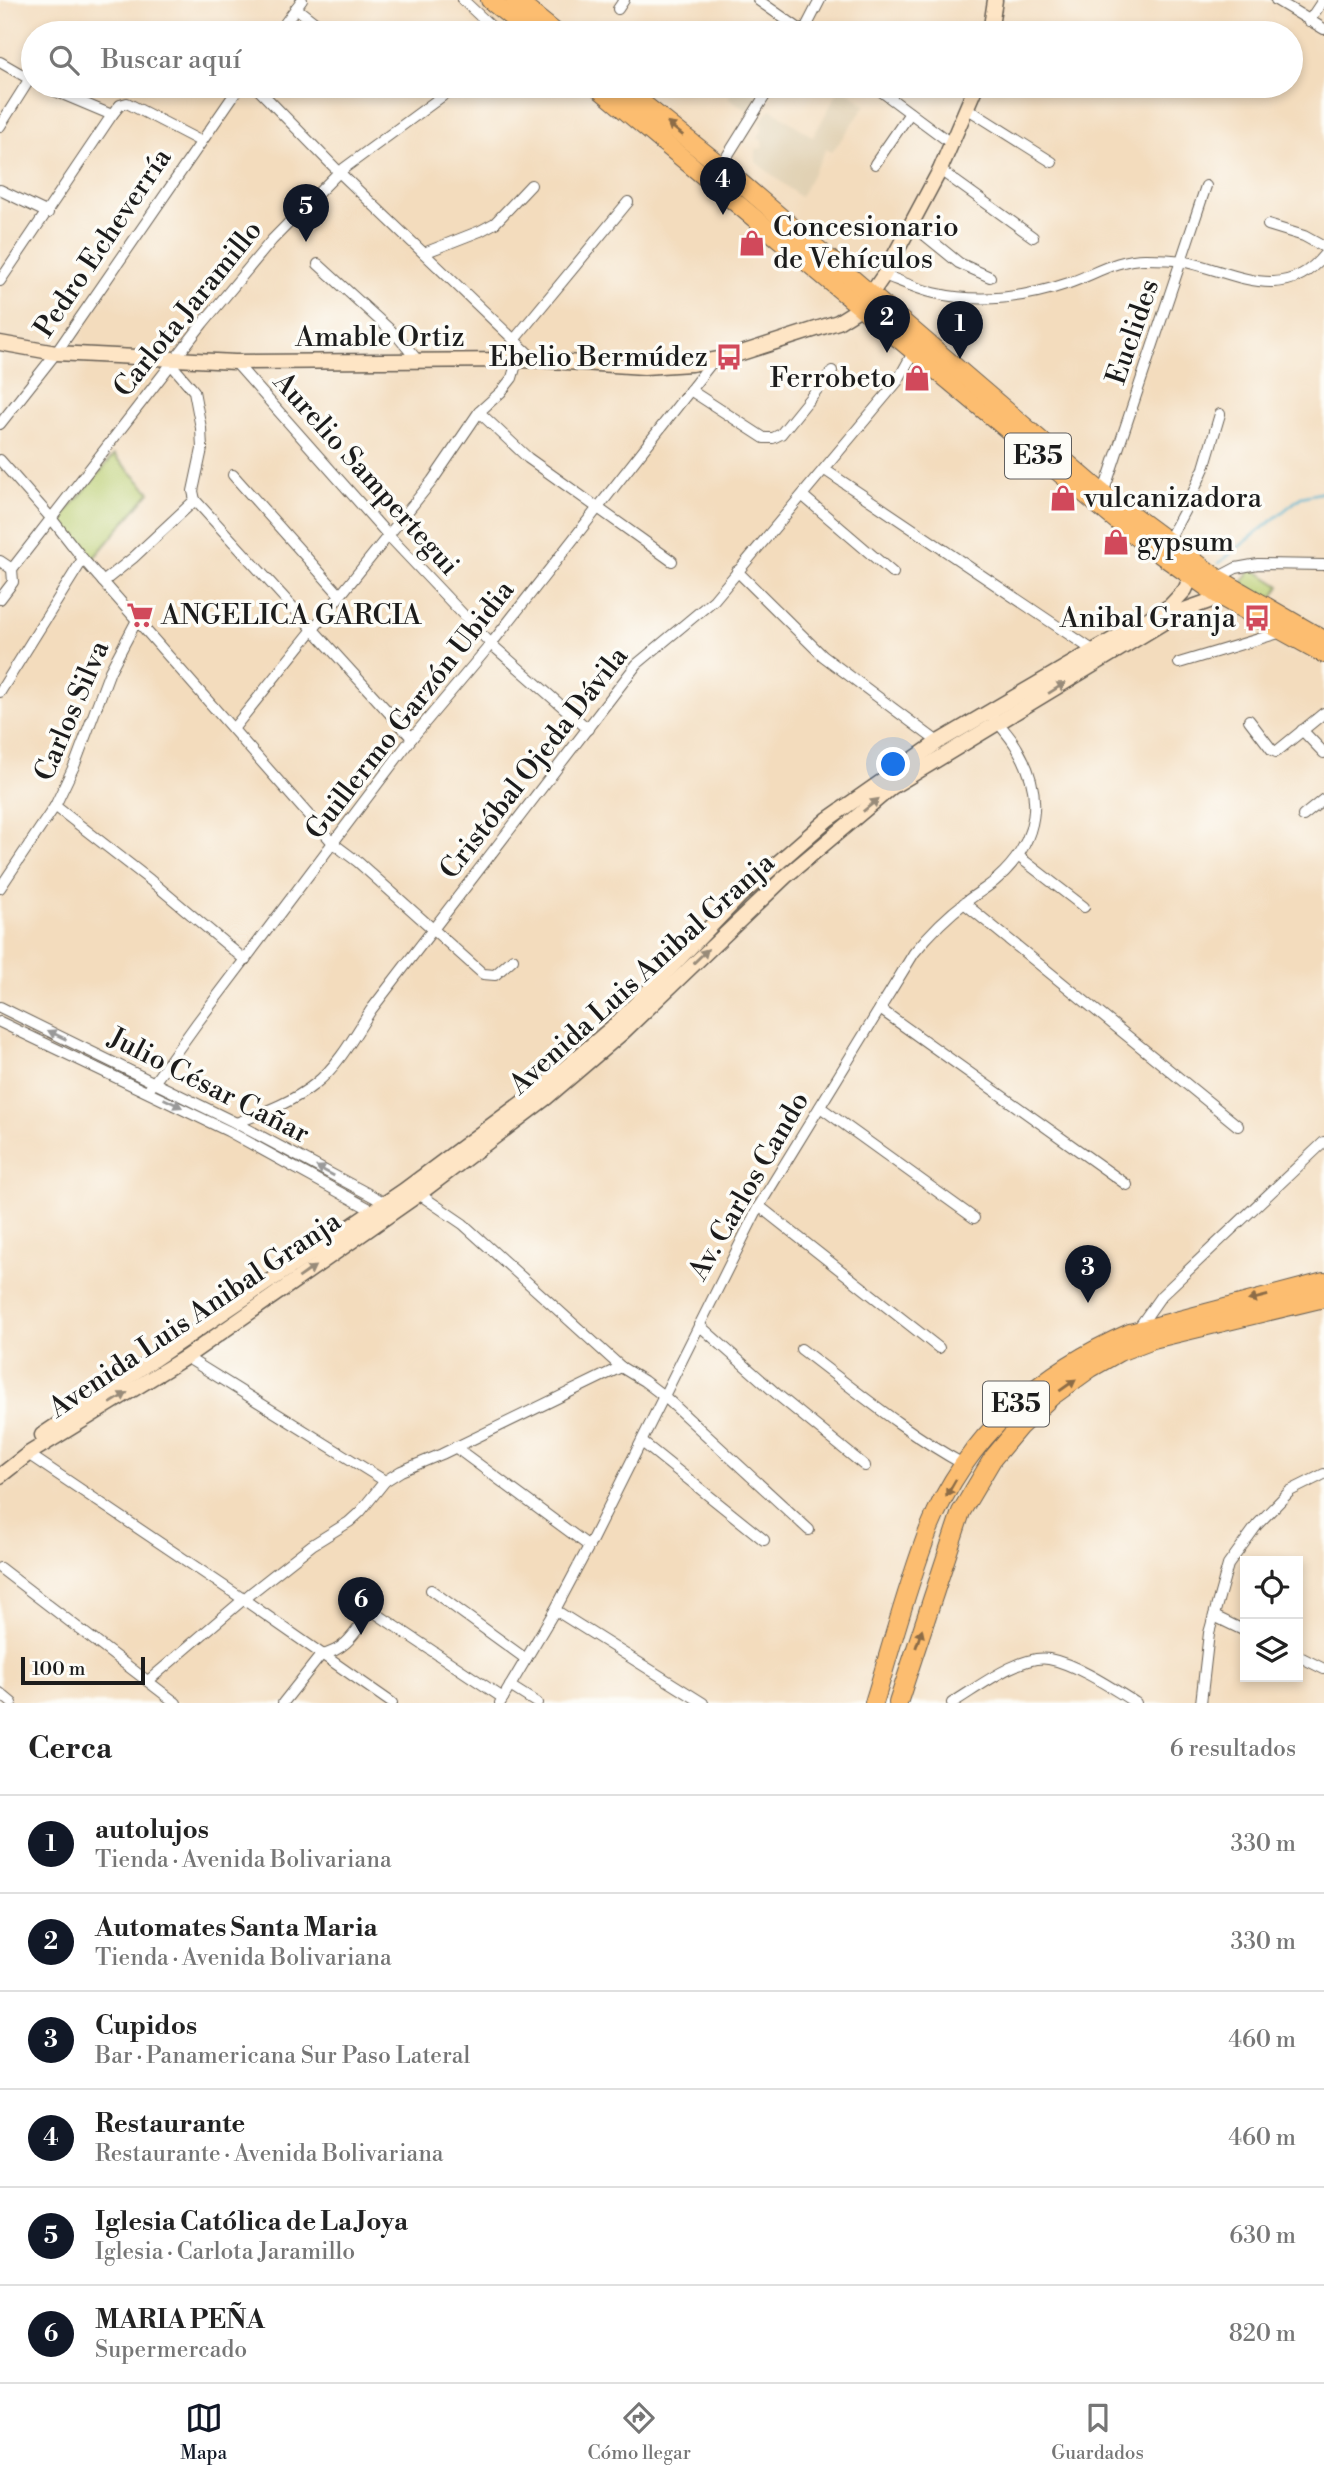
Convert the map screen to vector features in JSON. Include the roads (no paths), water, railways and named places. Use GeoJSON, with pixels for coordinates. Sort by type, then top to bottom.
{"type":"FeatureCollection","features":[{"type":"Feature","properties":{"kind":"highway"},"geometry":{"type":"LineString","coordinates":[[490,0],[516,21]]}},
{"type":"Feature","properties":{"kind":"highway"},"geometry":{"type":"LineString","coordinates":[[514,0],[541,21]]}},
{"type":"Feature","properties":{"kind":"highway","name":"E35"},"geometry":{"type":"LineString","coordinates":[[611,98],[1167,543],[1217,578],[1324,640]]}},
{"type":"Feature","properties":{"kind":"highway","name":"E35"},"geometry":{"type":"LineString","coordinates":[[636,98],[721,166],[866,301],[914,351],[1139,540],[1221,597],[1324,654]]}},
{"type":"Feature","properties":{"kind":"highway","name":"E35"},"geometry":{"type":"LineString","coordinates":[[874,1703],[930,1527],[965,1465],[999,1419],[1060,1369],[1101,1345],[1137,1330],[1324,1282]]}},
{"type":"Feature","properties":{"kind":"highway","name":"E35"},"geometry":{"type":"LineString","coordinates":[[898,1703],[961,1512],[993,1458],[1019,1427],[1051,1397],[1091,1368],[1119,1352],[1153,1339],[1324,1298]]}},
{"type":"Feature","properties":{"kind":"main road"},"geometry":{"type":"LineString","coordinates":[[992,21],[995,0]]}},
{"type":"Feature","properties":{"kind":"main road"},"geometry":{"type":"LineString","coordinates":[[866,301],[884,275],[940,170],[972,98]]}},
{"type":"Feature","properties":{"kind":"main road","name":"Amable Ortiz"},"geometry":{"type":"LineString","coordinates":[[0,343],[56,353],[173,362],[536,360],[644,367],[713,361],[838,322],[866,301]]}},
{"type":"Feature","properties":{"kind":"main road","name":"Avenida Luis Anibal Granja"},"geometry":{"type":"LineString","coordinates":[[0,1476],[28,1454],[186,1357],[385,1210],[539,1090],[614,1026],[774,865],[828,819],[939,742],[1170,606],[1185,590],[1191,577]]}},
{"type":"Feature","properties":{"kind":"main road","name":"Avenida Luis Anibal Granja"},"geometry":{"type":"LineString","coordinates":[[0,1464],[385,1210],[419,1194],[546,1098],[622,1033],[785,877],[892,788],[1184,610],[1221,597]]}},
{"type":"Feature","properties":{"kind":"street"},"geometry":{"type":"LineString","coordinates":[[463,0],[486,21]]}},
{"type":"Feature","properties":{"kind":"street"},"geometry":{"type":"LineString","coordinates":[[758,0],[787,21]]}},
{"type":"Feature","properties":{"kind":"street"},"geometry":{"type":"LineString","coordinates":[[810,21],[820,0]]}},
{"type":"Feature","properties":{"kind":"street"},"geometry":{"type":"LineString","coordinates":[[1276,0],[1324,29]]}},
{"type":"Feature","properties":{"kind":"street"},"geometry":{"type":"LineString","coordinates":[[1309,21],[1323,0]]}},
{"type":"Feature","properties":{"kind":"street"},"geometry":{"type":"LineString","coordinates":[[287,21],[299,4],[316,21]]}},
{"type":"Feature","properties":{"kind":"street"},"geometry":{"type":"LineString","coordinates":[[0,62],[21,75]]}},
{"type":"Feature","properties":{"kind":"street"},"geometry":{"type":"LineString","coordinates":[[0,126],[21,96]]}},
{"type":"Feature","properties":{"kind":"street"},"geometry":{"type":"LineString","coordinates":[[72,98],[113,115]]}},
{"type":"Feature","properties":{"kind":"street","name":"Pedro Echeverría"},"geometry":{"type":"LineString","coordinates":[[0,424],[56,353],[231,98]]}},
{"type":"Feature","properties":{"kind":"street"},"geometry":{"type":"LineString","coordinates":[[266,98],[339,172],[536,360]]}},
{"type":"Feature","properties":{"kind":"street","name":"Carlota Jaramillo"},"geometry":{"type":"LineString","coordinates":[[0,599],[13,582],[12,569],[272,240],[339,172],[440,98]]}},
{"type":"Feature","properties":{"kind":"street"},"geometry":{"type":"LineString","coordinates":[[721,166],[764,98]]}},
{"type":"Feature","properties":{"kind":"street"},"geometry":{"type":"LineString","coordinates":[[890,98],[953,144]]}},
{"type":"Feature","properties":{"kind":"street"},"geometry":{"type":"LineString","coordinates":[[0,281],[120,105],[127,103],[200,141]]}},
{"type":"Feature","properties":{"kind":"street"},"geometry":{"type":"LineString","coordinates":[[968,109],[1052,162]]}},
{"type":"Feature","properties":{"kind":"street"},"geometry":{"type":"LineString","coordinates":[[875,164],[910,113]]}},
{"type":"Feature","properties":{"kind":"street"},"geometry":{"type":"LineString","coordinates":[[940,170],[1033,237]]}},
{"type":"Feature","properties":{"kind":"street"},"geometry":{"type":"LineString","coordinates":[[424,253],[495,223],[531,185]]}},
{"type":"Feature","properties":{"kind":"street","name":"Euclides"},"geometry":{"type":"LineString","coordinates":[[1101,492],[1106,485],[1206,186]]}},
{"type":"Feature","properties":{"kind":"street"},"geometry":{"type":"LineString","coordinates":[[0,190],[48,213]]}},
{"type":"Feature","properties":{"kind":"street"},"geometry":{"type":"LineString","coordinates":[[514,340],[628,202]]}},
{"type":"Feature","properties":{"kind":"street"},"geometry":{"type":"LineString","coordinates":[[911,224],[959,263],[990,277]]}},
{"type":"Feature","properties":{"kind":"street"},"geometry":{"type":"LineString","coordinates":[[1268,225],[1304,236],[1324,247]]}},
{"type":"Feature","properties":{"kind":"street"},"geometry":{"type":"LineString","coordinates":[[884,275],[934,293],[977,299],[1024,297],[1071,282],[1122,261],[1181,261],[1257,282],[1278,283],[1297,276],[1315,265],[1324,255]]}},
{"type":"Feature","properties":{"kind":"street"},"geometry":{"type":"LineString","coordinates":[[318,264],[399,338],[418,361]]}},
{"type":"Feature","properties":{"kind":"street","name":"Cristóbal Ojeda Dávila"},"geometry":{"type":"LineString","coordinates":[[236,1123],[317,1083],[342,1055],[371,1010],[637,664],[714,600],[897,382],[914,351]]}},
{"type":"Feature","properties":{"kind":"street"},"geometry":{"type":"LineString","coordinates":[[233,729],[252,709],[312,628],[432,481],[479,412],[501,393],[512,378],[517,360]]}},
{"type":"Feature","properties":{"kind":"street","name":"Guillermo Garzón Ubidia"},"geometry":{"type":"LineString","coordinates":[[152,1086],[412,738],[491,644],[713,361]]}},
{"type":"Feature","properties":{"kind":"street"},"geometry":{"type":"LineString","coordinates":[[173,362],[194,391],[198,413],[202,449],[193,491],[195,500],[412,738]]}},
{"type":"Feature","properties":{"kind":"street","name":"Aurelio Sampertegui"},"geometry":{"type":"LineString","coordinates":[[235,362],[388,535],[491,644],[588,729]]}},
{"type":"Feature","properties":{"kind":"street"},"geometry":{"type":"LineString","coordinates":[[690,390],[764,438],[773,438],[781,434],[832,371]]}},
{"type":"Feature","properties":{"kind":"street"},"geometry":{"type":"LineString","coordinates":[[479,412],[528,458],[672,561]]}},
{"type":"Feature","properties":{"kind":"street"},"geometry":{"type":"LineString","coordinates":[[1167,543],[1204,468],[1220,414]]}},
{"type":"Feature","properties":{"kind":"street"},"geometry":{"type":"LineString","coordinates":[[0,460],[103,582],[334,844],[358,862],[483,974],[495,975],[513,959]]}},
{"type":"Feature","properties":{"kind":"street"},"geometry":{"type":"LineString","coordinates":[[825,470],[1094,651]]}},
{"type":"Feature","properties":{"kind":"street"},"geometry":{"type":"LineString","coordinates":[[233,475],[339,594]]}},
{"type":"Feature","properties":{"kind":"street"},"geometry":{"type":"LineString","coordinates":[[803,496],[893,573]]}},
{"type":"Feature","properties":{"kind":"street"},"geometry":{"type":"LineString","coordinates":[[103,582],[195,500]]}},
{"type":"Feature","properties":{"kind":"street"},"geometry":{"type":"LineString","coordinates":[[0,692],[83,559]]}},
{"type":"Feature","properties":{"kind":"street"},"geometry":{"type":"LineString","coordinates":[[0,561],[12,569]]}},
{"type":"Feature","properties":{"kind":"street"},"geometry":{"type":"LineString","coordinates":[[1217,578],[1236,568],[1258,564],[1324,565]]}},
{"type":"Feature","properties":{"kind":"street"},"geometry":{"type":"LineString","coordinates":[[737,571],[823,656],[939,742]]}},
{"type":"Feature","properties":{"kind":"street","name":"Carlos Silva"},"geometry":{"type":"LineString","coordinates":[[0,888],[55,806],[75,764],[110,671],[137,620]]}},
{"type":"Feature","properties":{"kind":"street"},"geometry":{"type":"LineString","coordinates":[[1179,663],[1282,631]]}},
{"type":"Feature","properties":{"kind":"street","name":"Av. Carlos Cando"},"geometry":{"type":"LineString","coordinates":[[501,1700],[555,1610],[589,1546],[759,1206],[926,938],[964,903],[998,879],[1018,856],[1032,830],[1035,801],[1029,770],[1016,745],[990,712]]}},
{"type":"Feature","properties":{"kind":"street"},"geometry":{"type":"LineString","coordinates":[[1249,720],[1276,752],[1324,713]]}},
{"type":"Feature","properties":{"kind":"street"},"geometry":{"type":"LineString","coordinates":[[1302,730],[1324,752]]}},
{"type":"Feature","properties":{"kind":"street"},"geometry":{"type":"LineString","coordinates":[[1303,816],[1324,799]]}},
{"type":"Feature","properties":{"kind":"street"},"geometry":{"type":"LineString","coordinates":[[55,806],[141,872],[245,960]]}},
{"type":"Feature","properties":{"kind":"street"},"geometry":{"type":"LineString","coordinates":[[1018,856],[1084,907]]}},
{"type":"Feature","properties":{"kind":"street"},"geometry":{"type":"LineString","coordinates":[[964,903],[1238,1126]]}},
{"type":"Feature","properties":{"kind":"street","name":"Julio César Cañar"},"geometry":{"type":"LineString","coordinates":[[0,1007],[152,1086],[228,1131],[385,1210]]}},
{"type":"Feature","properties":{"kind":"street"},"geometry":{"type":"LineString","coordinates":[[880,1009],[1127,1185]]}},
{"type":"Feature","properties":{"kind":"street","name":"Julio César Cañar"},"geometry":{"type":"LineString","coordinates":[[0,1022],[236,1123],[385,1210]]}},
{"type":"Feature","properties":{"kind":"street"},"geometry":{"type":"LineString","coordinates":[[820,1107],[974,1218]]}},
{"type":"Feature","properties":{"kind":"street"},"geometry":{"type":"LineString","coordinates":[[1137,1330],[1169,1288],[1324,1142]]}},
{"type":"Feature","properties":{"kind":"street"},"geometry":{"type":"LineString","coordinates":[[419,1194],[463,1224],[621,1367],[664,1397],[808,1530]]}},
{"type":"Feature","properties":{"kind":"street"},"geometry":{"type":"LineString","coordinates":[[759,1206],[939,1348]]}},
{"type":"Feature","properties":{"kind":"street"},"geometry":{"type":"LineString","coordinates":[[699,1325],[779,1396],[865,1466]]}},
{"type":"Feature","properties":{"kind":"street"},"geometry":{"type":"LineString","coordinates":[[801,1349],[859,1395],[965,1465]]}},
{"type":"Feature","properties":{"kind":"street"},"geometry":{"type":"LineString","coordinates":[[186,1357],[385,1481]]}},
{"type":"Feature","properties":{"kind":"street"},"geometry":{"type":"LineString","coordinates":[[148,1681],[243,1599],[312,1545],[349,1522],[385,1481],[621,1367]]}},
{"type":"Feature","properties":{"kind":"street"},"geometry":{"type":"LineString","coordinates":[[642,1442],[764,1540]]}},
{"type":"Feature","properties":{"kind":"street"},"geometry":{"type":"LineString","coordinates":[[455,1447],[589,1546]]}},
{"type":"Feature","properties":{"kind":"street"},"geometry":{"type":"LineString","coordinates":[[28,1454],[392,1703]]}},
{"type":"Feature","properties":{"kind":"street"},"geometry":{"type":"LineString","coordinates":[[1201,1703],[1209,1633],[1228,1565],[1257,1525],[1290,1491],[1324,1474]]}},
{"type":"Feature","properties":{"kind":"street"},"geometry":{"type":"LineString","coordinates":[[0,1568],[176,1703]]}},
{"type":"Feature","properties":{"kind":"street"},"geometry":{"type":"LineString","coordinates":[[431,1590],[526,1659]]}},
{"type":"Feature","properties":{"kind":"street"},"geometry":{"type":"LineString","coordinates":[[555,1610],[703,1703]]}},
{"type":"Feature","properties":{"kind":"street"},"geometry":{"type":"LineString","coordinates":[[283,1703],[321,1655],[334,1652],[347,1644],[370,1612],[374,1612],[501,1700]]}},
{"type":"Feature","properties":{"kind":"street"},"geometry":{"type":"LineString","coordinates":[[1214,1616],[1240,1629]]}},
{"type":"Feature","properties":{"kind":"street"},"geometry":{"type":"LineString","coordinates":[[952,1703],[1023,1662],[1047,1658],[1069,1666],[1136,1703]]}},
{"type":"Feature","properties":{"kind":"street"},"geometry":{"type":"LineString","coordinates":[[1303,1658],[1324,1669]]}},
{"type":"Feature","properties":{"kind":"street"},"geometry":{"type":"LineString","coordinates":[[510,1686],[537,1703]]}},
{"type":"Feature","properties":{"kind":"street"},"geometry":{"type":"LineString","coordinates":[[0,1693],[12,1703]]}},
{"type":"Feature","properties":{"kind":"waterway"},"geometry":{"type":"LineString","coordinates":[[1219,563],[1301,497],[1324,492]]}},
{"type":"Feature","properties":{"kind":"place","name":"Restaurante"},"geometry":{"type":"Point","coordinates":[723,215]}},
{"type":"Feature","properties":{"kind":"place","name":"Iglesia Católica de La Joya"},"geometry":{"type":"Point","coordinates":[306,242]}},
{"type":"Feature","properties":{"kind":"place","name":"Concesionario de Vehículos"},"geometry":{"type":"Point","coordinates":[752,243]}},
{"type":"Feature","properties":{"kind":"place","name":"Automates Santa Maria"},"geometry":{"type":"Point","coordinates":[887,353]}},
{"type":"Feature","properties":{"kind":"place","name":"Ebelio Bermúdez"},"geometry":{"type":"Point","coordinates":[729,357]}},
{"type":"Feature","properties":{"kind":"place","name":"autolujos"},"geometry":{"type":"Point","coordinates":[960,359]}},
{"type":"Feature","properties":{"kind":"place","name":"Ferrobeto"},"geometry":{"type":"Point","coordinates":[917,378]}},
{"type":"Feature","properties":{"kind":"place","name":"vulcanizadora"},"geometry":{"type":"Point","coordinates":[1063,498]}},
{"type":"Feature","properties":{"kind":"place","name":"gypsum"},"geometry":{"type":"Point","coordinates":[1116,542]}},
{"type":"Feature","properties":{"kind":"place","name":"ANGELICA GARCIA"},"geometry":{"type":"Point","coordinates":[140,615]}},
{"type":"Feature","properties":{"kind":"place","name":"Anibal Granja"},"geometry":{"type":"Point","coordinates":[1257,618]}},
{"type":"Feature","properties":{"kind":"place","name":"Cupidos"},"geometry":{"type":"Point","coordinates":[1088,1303]}},
{"type":"Feature","properties":{"kind":"place","name":"MARIA PEÑA"},"geometry":{"type":"Point","coordinates":[361,1635]}}]}
